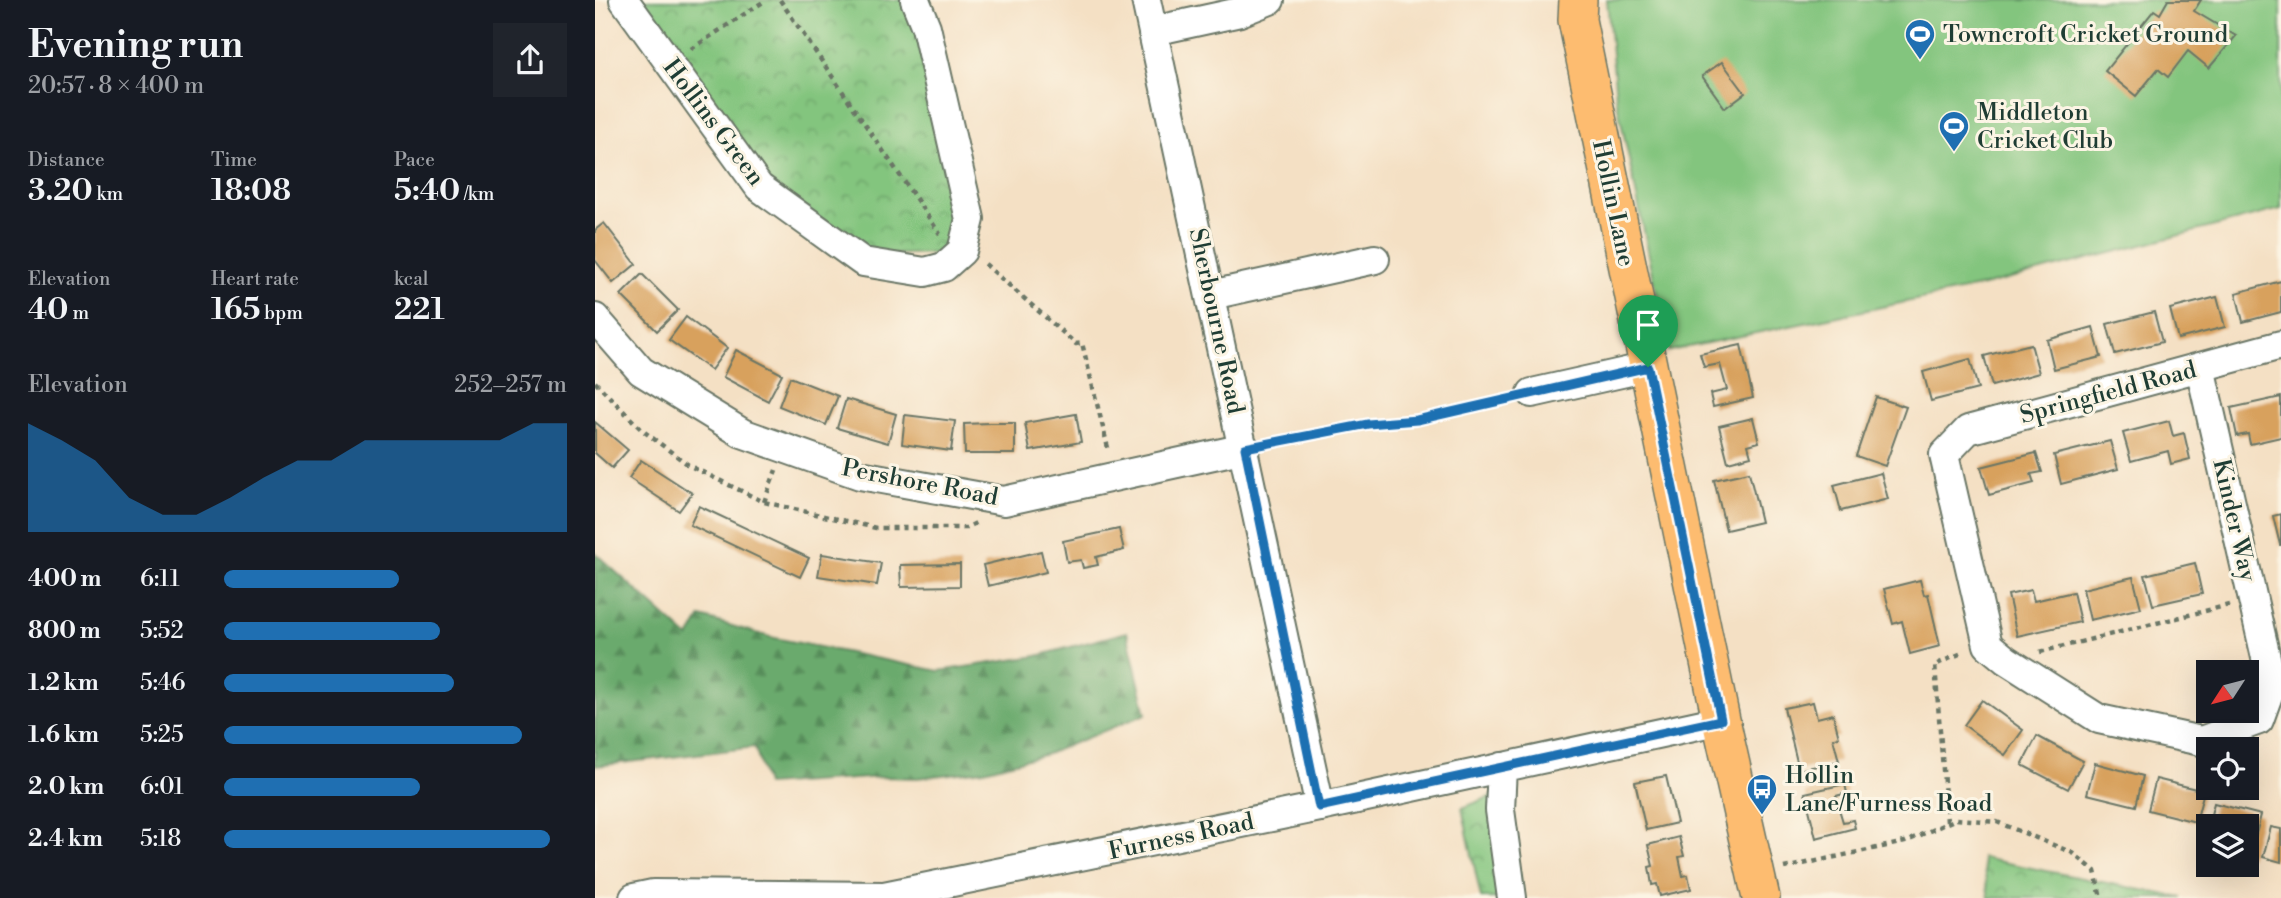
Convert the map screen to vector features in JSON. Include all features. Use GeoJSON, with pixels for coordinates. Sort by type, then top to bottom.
{"type":"FeatureCollection","features":[{"type":"Feature","properties":{"kind":"main road","name":"Hollin Lane"},"geometry":{"type":"LineString","coordinates":[[1578,0],[1577,20],[1721,720],[1758,886]]}},
{"type":"Feature","properties":{"kind":"street","name":"Hollins Green"},"geometry":{"type":"LineString","coordinates":[[624,0],[759,187],[863,262],[925,272],[944,267],[962,251],[970,219],[926,27],[915,0]]}},
{"type":"Feature","properties":{"kind":"street","name":"Sherbourne Road"},"geometry":{"type":"LineString","coordinates":[[1146,0],[1245,448],[1319,807]]}},
{"type":"Feature","properties":{"kind":"street"},"geometry":{"type":"LineString","coordinates":[[1153,32],[1240,12],[1270,0]]}},
{"type":"Feature","properties":{"kind":"street"},"geometry":{"type":"LineString","coordinates":[[1211,295],[1375,259]]}},
{"type":"Feature","properties":{"kind":"street","name":"Pershore Road"},"geometry":{"type":"LineString","coordinates":[[595,318],[641,371],[742,433],[860,475],[1004,501],[1245,448]]}},
{"type":"Feature","properties":{"kind":"street","name":"Springfield Road"},"geometry":{"type":"LineString","coordinates":[[1997,653],[1944,455],[1968,430],[2281,345]]}},
{"type":"Feature","properties":{"kind":"street"},"geometry":{"type":"LineString","coordinates":[[1532,393],[1648,367]]}},
{"type":"Feature","properties":{"kind":"street","name":"Kinder Way"},"geometry":{"type":"LineString","coordinates":[[1997,653],[2099,719],[2201,741],[2259,720],[2272,684],[2200,367]]}},
{"type":"Feature","properties":{"kind":"street","name":"Furness Road"},"geometry":{"type":"LineString","coordinates":[[647,897],[884,896],[1319,807],[1721,720]]}},
{"type":"Feature","properties":{"kind":"street"},"geometry":{"type":"LineString","coordinates":[[1502,767],[1500,810],[1512,898]]}},
{"type":"Feature","properties":{"kind":"path"},"geometry":{"type":"LineString","coordinates":[[669,63],[766,0]]}},
{"type":"Feature","properties":{"kind":"path"},"geometry":{"type":"LineString","coordinates":[[595,382],[642,430],[690,466],[764,502],[876,528],[966,528],[978,522]]}},
{"type":"Feature","properties":{"kind":"path"},"geometry":{"type":"LineString","coordinates":[[1245,448],[1368,424],[1417,420],[1532,393]]}},
{"type":"Feature","properties":{"kind":"path"},"geometry":{"type":"LineString","coordinates":[[1948,822],[1935,665],[2254,599]]}},
{"type":"Feature","properties":{"kind":"path"},"geometry":{"type":"LineString","coordinates":[[1758,886],[1905,842],[1956,819],[1997,822],[2073,853],[2095,871],[2101,898]]}},
{"type":"Feature","properties":{"kind":"green space"},"geometry":{"type":"Polygon","coordinates":[[[635,0],[910,0],[960,230],[944,253],[872,255],[760,179],[635,0]]]}},
{"type":"Feature","properties":{"kind":"green space","name":"Middleton Cricket Club"},"geometry":{"type":"Polygon","coordinates":[[[1607,0],[2281,0],[2281,209],[1983,286],[1669,351],[1616,97],[1607,0]]]}},
{"type":"Feature","properties":{"kind":"green space"},"geometry":{"type":"Polygon","coordinates":[[[595,553],[689,638],[701,617],[770,637],[939,671],[1037,656],[1127,632],[1146,714],[1047,754],[984,770],[917,778],[883,777],[766,785],[755,747],[595,766],[595,553]]]}},
{"type":"Feature","properties":{"kind":"green space"},"geometry":{"type":"Polygon","coordinates":[[[1507,790],[1522,898],[1481,898],[1462,808],[1507,790]]]}},
{"type":"Feature","properties":{"kind":"green space"},"geometry":{"type":"Polygon","coordinates":[[[1982,858],[2182,898],[1989,898],[1982,858]]]}},
{"type":"Feature","properties":{"kind":"building"},"geometry":{"type":"Polygon","coordinates":[[[2168,0],[2201,0],[2194,11],[2236,36],[2209,68],[2188,51],[2168,77],[2158,69],[2136,96],[2105,71],[2154,10],[2160,14],[2168,0]]]}},
{"type":"Feature","properties":{"kind":"building"},"geometry":{"type":"Polygon","coordinates":[[[1722,62],[1745,93],[1725,108],[1702,76],[1722,62]]]}},
{"type":"Feature","properties":{"kind":"building"},"geometry":{"type":"Polygon","coordinates":[[[604,223],[636,264],[613,283],[595,260],[595,230],[604,223]]]}},
{"type":"Feature","properties":{"kind":"building"},"geometry":{"type":"Polygon","coordinates":[[[642,274],[678,310],[657,331],[621,295],[642,274]]]}},
{"type":"Feature","properties":{"kind":"building"},"geometry":{"type":"Polygon","coordinates":[[[2281,281],[2281,312],[2243,322],[2236,293],[2281,281]]]}},
{"type":"Feature","properties":{"kind":"building"},"geometry":{"type":"Polygon","coordinates":[[[2217,297],[2225,327],[2178,339],[2170,309],[2217,297]]]}},
{"type":"Feature","properties":{"kind":"building"},"geometry":{"type":"Polygon","coordinates":[[[2154,312],[2162,342],[2115,354],[2107,324],[2154,312]]]}},
{"type":"Feature","properties":{"kind":"building"},"geometry":{"type":"Polygon","coordinates":[[[686,317],[727,348],[711,370],[669,340],[686,317]]]}},
{"type":"Feature","properties":{"kind":"building"},"geometry":{"type":"Polygon","coordinates":[[[2093,327],[2101,357],[2054,369],[2047,340],[2093,327]]]}},
{"type":"Feature","properties":{"kind":"building"},"geometry":{"type":"Polygon","coordinates":[[[2031,344],[2039,373],[1992,386],[1984,356],[2031,344]]]}},
{"type":"Feature","properties":{"kind":"building"},"geometry":{"type":"Polygon","coordinates":[[[1741,345],[1753,398],[1713,407],[1710,394],[1727,390],[1720,364],[1704,367],[1700,354],[1741,345]]]}},
{"type":"Feature","properties":{"kind":"building"},"geometry":{"type":"Polygon","coordinates":[[[736,350],[782,374],[768,401],[723,377],[736,350]]]}},
{"type":"Feature","properties":{"kind":"building"},"geometry":{"type":"Polygon","coordinates":[[[1970,359],[1978,389],[1931,401],[1923,372],[1970,359]]]}},
{"type":"Feature","properties":{"kind":"building"},"geometry":{"type":"Polygon","coordinates":[[[790,377],[838,396],[826,425],[779,406],[790,377]]]}},
{"type":"Feature","properties":{"kind":"building"},"geometry":{"type":"Polygon","coordinates":[[[1876,397],[1906,407],[1885,466],[1856,456],[1876,397]]]}},
{"type":"Feature","properties":{"kind":"building"},"geometry":{"type":"Polygon","coordinates":[[[2281,397],[2281,437],[2250,444],[2248,434],[2237,436],[2231,408],[2281,397]]]}},
{"type":"Feature","properties":{"kind":"building"},"geometry":{"type":"Polygon","coordinates":[[[846,399],[896,414],[888,443],[837,428],[846,399]]]}},
{"type":"Feature","properties":{"kind":"building"},"geometry":{"type":"Polygon","coordinates":[[[1076,414],[1081,442],[1030,451],[1025,423],[1076,414]]]}},
{"type":"Feature","properties":{"kind":"building"},"geometry":{"type":"Polygon","coordinates":[[[905,415],[955,421],[951,451],[902,444],[905,415]]]}},
{"type":"Feature","properties":{"kind":"building"},"geometry":{"type":"Polygon","coordinates":[[[1753,418],[1759,442],[1748,445],[1751,456],[1728,462],[1719,426],[1753,418]]]}},
{"type":"Feature","properties":{"kind":"building"},"geometry":{"type":"Polygon","coordinates":[[[2169,421],[2173,436],[2184,433],[2190,459],[2171,464],[2168,451],[2131,461],[2123,433],[2169,421]]]}},
{"type":"Feature","properties":{"kind":"building"},"geometry":{"type":"Polygon","coordinates":[[[595,422],[628,450],[612,468],[595,453],[595,422]]]}},
{"type":"Feature","properties":{"kind":"building"},"geometry":{"type":"Polygon","coordinates":[[[1015,423],[1015,454],[965,454],[964,424],[1015,423]]]}},
{"type":"Feature","properties":{"kind":"building"},"geometry":{"type":"Polygon","coordinates":[[[2110,441],[2118,469],[2061,484],[2054,455],[2110,441]]]}},
{"type":"Feature","properties":{"kind":"building"},"geometry":{"type":"Polygon","coordinates":[[[2036,453],[2042,472],[2031,474],[2034,483],[1989,495],[1981,467],[2036,453]]]}},
{"type":"Feature","properties":{"kind":"building"},"geometry":{"type":"Polygon","coordinates":[[[641,460],[692,493],[679,511],[629,478],[641,460]]]}},
{"type":"Feature","properties":{"kind":"building"},"geometry":{"type":"Polygon","coordinates":[[[1749,472],[1761,522],[1726,530],[1714,480],[1749,472]]]}},
{"type":"Feature","properties":{"kind":"building"},"geometry":{"type":"Polygon","coordinates":[[[1881,473],[1888,499],[1841,511],[1834,485],[1881,473]]]}},
{"type":"Feature","properties":{"kind":"building"},"geometry":{"type":"Polygon","coordinates":[[[699,506],[809,558],[800,577],[690,525],[699,506]]]}},
{"type":"Feature","properties":{"kind":"building"},"geometry":{"type":"Polygon","coordinates":[[[2281,514],[2281,545],[2280,545],[2273,516],[2281,514]]]}},
{"type":"Feature","properties":{"kind":"building"},"geometry":{"type":"Polygon","coordinates":[[[1119,529],[1124,550],[1096,557],[1098,565],[1083,568],[1081,560],[1067,562],[1063,541],[1119,529]]]}},
{"type":"Feature","properties":{"kind":"building"},"geometry":{"type":"Polygon","coordinates":[[[1041,551],[1046,572],[988,586],[983,565],[1041,551]]]}},
{"type":"Feature","properties":{"kind":"building"},"geometry":{"type":"Polygon","coordinates":[[[822,554],[881,563],[877,585],[818,576],[822,554]]]}},
{"type":"Feature","properties":{"kind":"building"},"geometry":{"type":"Polygon","coordinates":[[[2195,563],[2202,594],[2153,605],[2145,575],[2195,563]]]}},
{"type":"Feature","properties":{"kind":"building"},"geometry":{"type":"Polygon","coordinates":[[[960,564],[960,586],[901,587],[900,565],[960,564]]]}},
{"type":"Feature","properties":{"kind":"building"},"geometry":{"type":"Polygon","coordinates":[[[2133,577],[2141,608],[2090,620],[2083,589],[2133,577]]]}},
{"type":"Feature","properties":{"kind":"building"},"geometry":{"type":"Polygon","coordinates":[[[1920,580],[1924,595],[1928,594],[1940,646],[1910,654],[1902,621],[1893,624],[1884,589],[1920,580]]]}},
{"type":"Feature","properties":{"kind":"building"},"geometry":{"type":"Polygon","coordinates":[[[2031,590],[2034,601],[2073,592],[2080,622],[2017,636],[2008,595],[2031,590]]]}},
{"type":"Feature","properties":{"kind":"building"},"geometry":{"type":"Polygon","coordinates":[[[1982,700],[2023,730],[2005,755],[1964,725],[1982,700]]]}},
{"type":"Feature","properties":{"kind":"building"},"geometry":{"type":"Polygon","coordinates":[[[1813,702],[1817,718],[1833,714],[1839,737],[1833,738],[1839,761],[1799,770],[1784,708],[1813,702]]]}},
{"type":"Feature","properties":{"kind":"building"},"geometry":{"type":"Polygon","coordinates":[[[2037,736],[2083,761],[2068,789],[2022,765],[2037,736]]]}},
{"type":"Feature","properties":{"kind":"building"},"geometry":{"type":"Polygon","coordinates":[[[2095,763],[2143,776],[2136,806],[2087,794],[2095,763]]]}},
{"type":"Feature","properties":{"kind":"building"},"geometry":{"type":"Polygon","coordinates":[[[1666,776],[1677,823],[1646,830],[1635,782],[1666,776]]]}},
{"type":"Feature","properties":{"kind":"building"},"geometry":{"type":"Polygon","coordinates":[[[2156,779],[2196,789],[2196,800],[2202,800],[2196,822],[2148,810],[2156,779]]]}},
{"type":"Feature","properties":{"kind":"building"},"geometry":{"type":"Polygon","coordinates":[[[1845,784],[1847,793],[1836,796],[1843,822],[1853,820],[1855,828],[1816,838],[1805,793],[1845,784]]]}},
{"type":"Feature","properties":{"kind":"building"},"geometry":{"type":"Polygon","coordinates":[[[2214,803],[2257,814],[2211,814],[2214,803]]]}},
{"type":"Feature","properties":{"kind":"building"},"geometry":{"type":"Polygon","coordinates":[[[2271,827],[2281,829],[2281,862],[2263,857],[2271,827]]]}},
{"type":"Feature","properties":{"kind":"building"},"geometry":{"type":"Polygon","coordinates":[[[1679,837],[1684,856],[1679,857],[1683,876],[1688,875],[1691,889],[1660,896],[1657,884],[1652,885],[1649,867],[1653,866],[1648,845],[1679,837]]]}},
{"type":"Feature","properties":{"kind":"place","name":"Towncroft Cricket Ground"},"geometry":{"type":"Point","coordinates":[1920,61]}},
{"type":"Feature","properties":{"kind":"place","name":"Middleton Cricket Club"},"geometry":{"type":"Point","coordinates":[1954,153]}},
{"type":"Feature","properties":{"kind":"place","name":"Hollin Lane/Furness Road"},"geometry":{"type":"Point","coordinates":[1762,816]}},
{"type":"Feature","properties":{"kind":"route"},"geometry":{"type":"LineString","coordinates":[[1648,367],[1721,720],[1319,807],[1245,448],[1368,424],[1417,420],[1648,367]]}}]}
